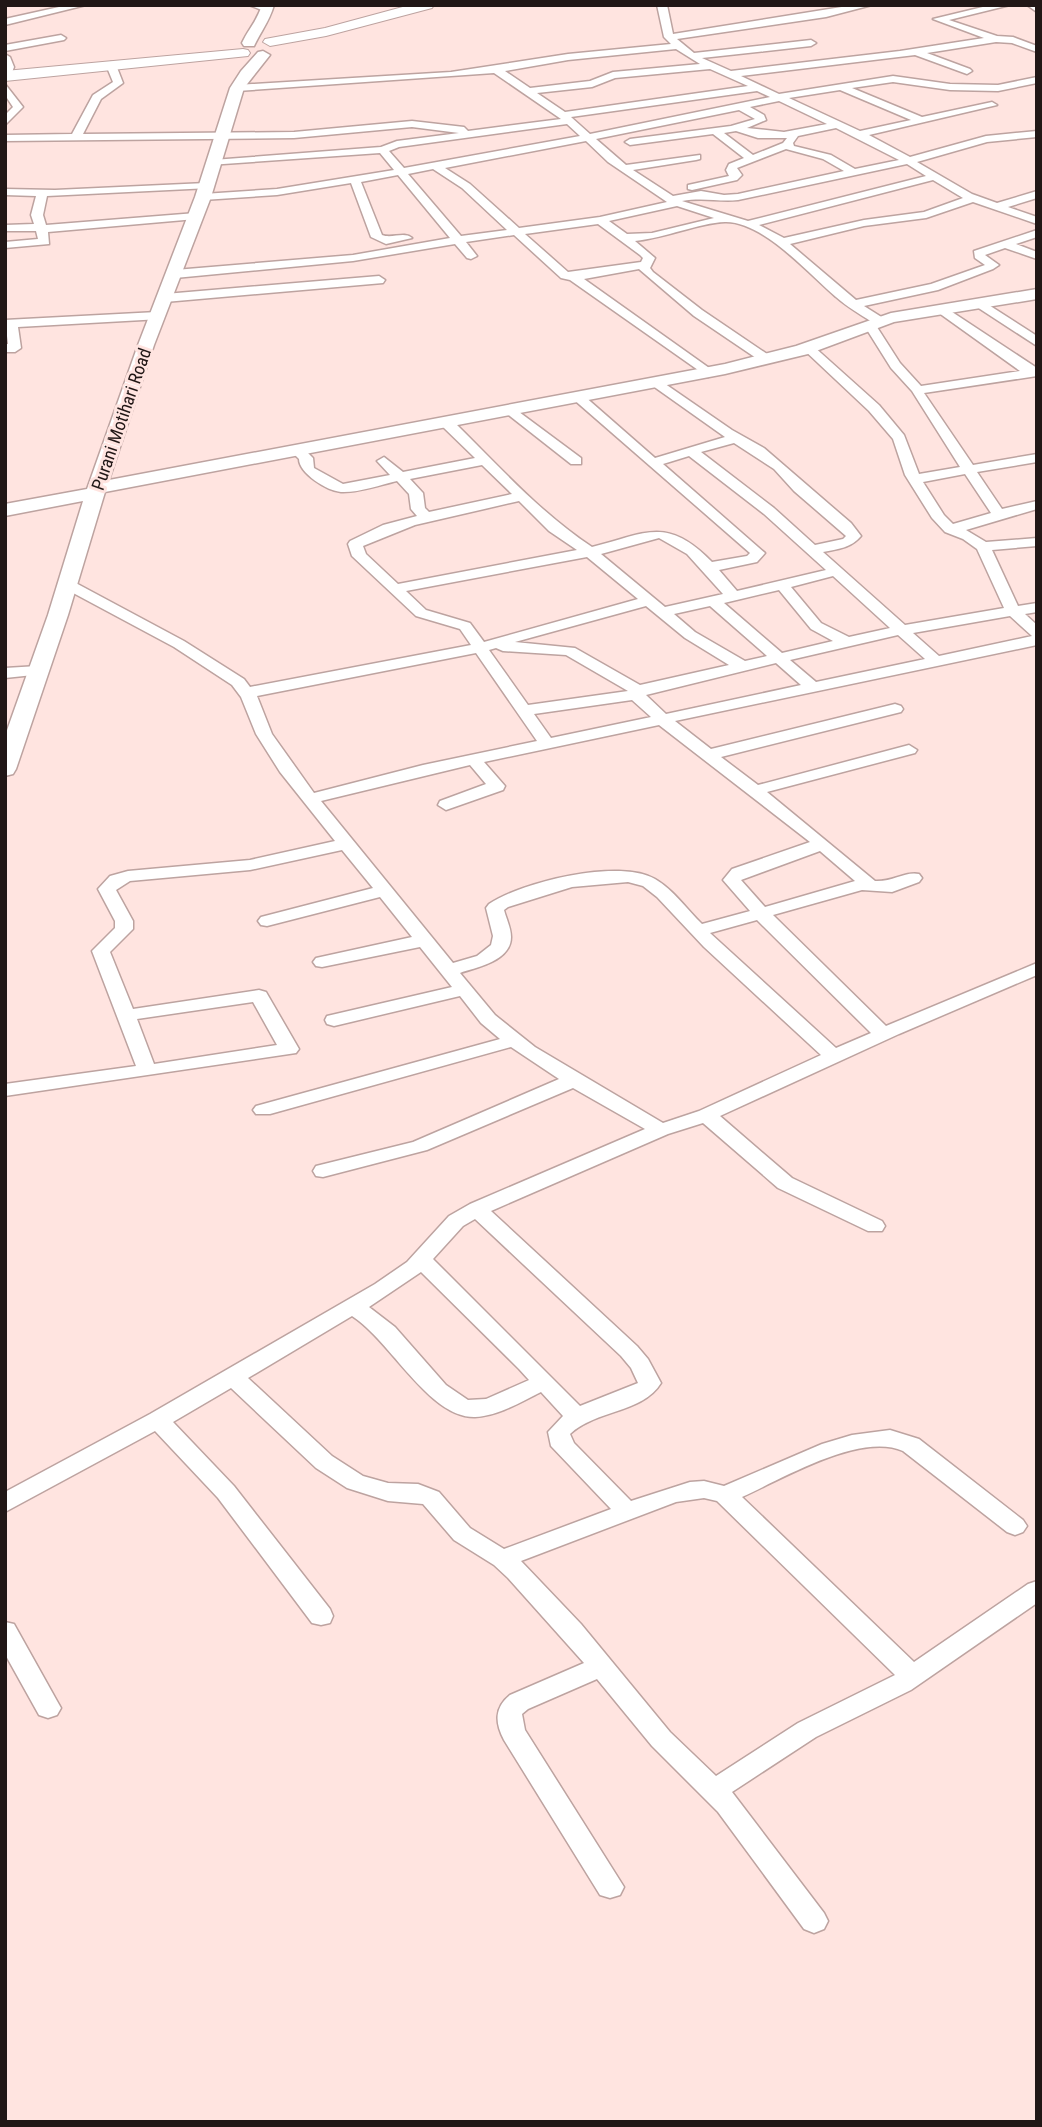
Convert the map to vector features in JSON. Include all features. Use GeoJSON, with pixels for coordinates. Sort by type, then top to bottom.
{"type":"FeatureCollection","features":[{"type":"Feature","properties":{"kind":"main road"},"geometry":{"type":"LineString","coordinates":[[6,79],[111,65],[254,52],[427,5]]}},
{"type":"Feature","properties":{"kind":"main road","name":"Purani Motihari Road"},"geometry":{"type":"LineString","coordinates":[[5,769],[96,491],[157,316],[205,192],[221,135],[254,52],[263,6]]}},
{"type":"Feature","properties":{"kind":"main road"},"geometry":{"type":"LineString","coordinates":[[96,491],[708,373],[808,348],[874,323],[1037,294]]}},
{"type":"Feature","properties":{"kind":"street"},"geometry":{"type":"LineString","coordinates":[[5,22],[82,5]]}},
{"type":"Feature","properties":{"kind":"street"},"geometry":{"type":"LineString","coordinates":[[662,5],[672,42],[691,56],[857,135],[973,198],[1036,224]]}},
{"type":"Feature","properties":{"kind":"street"},"geometry":{"type":"LineString","coordinates":[[254,52],[377,81],[496,70],[672,42],[695,33],[868,5]]}},
{"type":"Feature","properties":{"kind":"street"},"geometry":{"type":"LineString","coordinates":[[996,39],[937,19],[1006,5]]}},
{"type":"Feature","properties":{"kind":"street"},"geometry":{"type":"LineString","coordinates":[[1031,5],[1037,9]]}},
{"type":"Feature","properties":{"kind":"street"},"geometry":{"type":"LineString","coordinates":[[777,21],[788,28]]}},
{"type":"Feature","properties":{"kind":"street"},"geometry":{"type":"LineString","coordinates":[[695,33],[724,53]]}},
{"type":"Feature","properties":{"kind":"street"},"geometry":{"type":"LineString","coordinates":[[800,35],[841,61]]}},
{"type":"Feature","properties":{"kind":"street"},"geometry":{"type":"LineString","coordinates":[[5,48],[61,38]]}},
{"type":"Feature","properties":{"kind":"street"},"geometry":{"type":"LineString","coordinates":[[729,74],[916,52],[996,39],[1013,40],[1037,49]]}},
{"type":"Feature","properties":{"kind":"street"},"geometry":{"type":"LineString","coordinates":[[691,56],[818,48]]}},
{"type":"Feature","properties":{"kind":"street"},"geometry":{"type":"LineString","coordinates":[[916,52],[968,71]]}},
{"type":"Feature","properties":{"kind":"street"},"geometry":{"type":"LineString","coordinates":[[5,57],[9,67],[6,79],[18,107],[5,122]]}},
{"type":"Feature","properties":{"kind":"street"},"geometry":{"type":"LineString","coordinates":[[818,64],[856,86]]}},
{"type":"Feature","properties":{"kind":"street"},"geometry":{"type":"LineString","coordinates":[[76,137],[97,97],[118,83],[111,65]]}},
{"type":"Feature","properties":{"kind":"street"},"geometry":{"type":"LineString","coordinates":[[530,91],[592,84],[613,75],[709,65]]}},
{"type":"Feature","properties":{"kind":"street"},"geometry":{"type":"LineString","coordinates":[[496,70],[566,118],[599,148],[658,192],[674,201],[769,233],[854,304],[874,323],[895,365],[918,390],[998,513]]}},
{"type":"Feature","properties":{"kind":"street"},"geometry":{"type":"LineString","coordinates":[[5,192],[265,194],[435,166],[475,144],[566,118],[816,79]]}},
{"type":"Feature","properties":{"kind":"street"},"geometry":{"type":"LineString","coordinates":[[213,163],[383,150],[390,145],[588,138],[777,98],[893,79],[950,88],[998,88],[1037,80]]}},
{"type":"Feature","properties":{"kind":"street"},"geometry":{"type":"LineString","coordinates":[[843,88],[922,121]]}},
{"type":"Feature","properties":{"kind":"street"},"geometry":{"type":"LineString","coordinates":[[857,135],[992,105]]}},
{"type":"Feature","properties":{"kind":"street"},"geometry":{"type":"LineString","coordinates":[[599,148],[737,128],[762,118],[740,106]]}},
{"type":"Feature","properties":{"kind":"street"},"geometry":{"type":"LineString","coordinates":[[710,113],[752,135],[794,135],[835,125]]}},
{"type":"Feature","properties":{"kind":"street"},"geometry":{"type":"LineString","coordinates":[[941,117],[961,125]]}},
{"type":"Feature","properties":{"kind":"street"},"geometry":{"type":"LineString","coordinates":[[5,138],[294,135],[412,124],[451,127],[475,144]]}},
{"type":"Feature","properties":{"kind":"street"},"geometry":{"type":"LineString","coordinates":[[974,130],[994,139]]}},
{"type":"Feature","properties":{"kind":"street"},"geometry":{"type":"LineString","coordinates":[[715,131],[752,160]]}},
{"type":"Feature","properties":{"kind":"street"},"geometry":{"type":"LineString","coordinates":[[355,179],[381,239],[455,236],[517,231],[600,219],[701,194],[738,197],[908,161],[994,139],[1037,134]]}},
{"type":"Feature","properties":{"kind":"street"},"geometry":{"type":"LineString","coordinates":[[658,192],[736,176],[731,168],[788,145],[794,135]]}},
{"type":"Feature","properties":{"kind":"street"},"geometry":{"type":"LineString","coordinates":[[666,138],[703,164],[715,182]]}},
{"type":"Feature","properties":{"kind":"street"},"geometry":{"type":"LineString","coordinates":[[788,145],[802,152],[827,157],[854,173]]}},
{"type":"Feature","properties":{"kind":"street"},"geometry":{"type":"LineString","coordinates":[[383,150],[471,256]]}},
{"type":"Feature","properties":{"kind":"street"},"geometry":{"type":"LineString","coordinates":[[767,154],[782,159]]}},
{"type":"Feature","properties":{"kind":"street"},"geometry":{"type":"LineString","coordinates":[[624,168],[703,164]]}},
{"type":"Feature","properties":{"kind":"street"},"geometry":{"type":"LineString","coordinates":[[435,166],[466,186],[557,271],[574,277],[708,373]]}},
{"type":"Feature","properties":{"kind":"street"},"geometry":{"type":"LineString","coordinates":[[813,171],[830,177]]}},
{"type":"Feature","properties":{"kind":"street"},"geometry":{"type":"LineString","coordinates":[[747,225],[933,177]]}},
{"type":"Feature","properties":{"kind":"street"},"geometry":{"type":"LineString","coordinates":[[5,245],[44,242],[37,215],[42,193]]}},
{"type":"Feature","properties":{"kind":"street"},"geometry":{"type":"LineString","coordinates":[[995,207],[1037,194]]}},
{"type":"Feature","properties":{"kind":"street"},"geometry":{"type":"LineString","coordinates":[[782,242],[857,224],[933,214],[973,198]]}},
{"type":"Feature","properties":{"kind":"street"},"geometry":{"type":"LineString","coordinates":[[5,229],[196,216]]}},
{"type":"Feature","properties":{"kind":"street"},"geometry":{"type":"LineString","coordinates":[[625,238],[652,236],[727,218]]}},
{"type":"Feature","properties":{"kind":"street"},"geometry":{"type":"LineString","coordinates":[[574,277],[644,265],[649,258],[600,219]]}},
{"type":"Feature","properties":{"kind":"street"},"geometry":{"type":"LineString","coordinates":[[854,304],[934,286],[989,267],[993,265],[991,262],[979,257],[978,253],[1005,244],[1036,224]]}},
{"type":"Feature","properties":{"kind":"street"},"geometry":{"type":"LineString","coordinates":[[175,274],[335,261],[455,236]]}},
{"type":"Feature","properties":{"kind":"street"},"geometry":{"type":"LineString","coordinates":[[1005,244],[1037,256]]}},
{"type":"Feature","properties":{"kind":"street"},"geometry":{"type":"LineString","coordinates":[[644,265],[649,274],[698,313],[766,359]]}},
{"type":"Feature","properties":{"kind":"street"},"geometry":{"type":"LineString","coordinates":[[164,298],[379,280]]}},
{"type":"Feature","properties":{"kind":"street"},"geometry":{"type":"LineString","coordinates":[[981,304],[1037,342]]}},
{"type":"Feature","properties":{"kind":"street"},"geometry":{"type":"LineString","coordinates":[[943,310],[1033,375]]}},
{"type":"Feature","properties":{"kind":"street"},"geometry":{"type":"LineString","coordinates":[[5,348],[15,348],[8,323],[157,316]]}},
{"type":"Feature","properties":{"kind":"street"},"geometry":{"type":"LineString","coordinates":[[808,348],[874,408],[899,438],[915,480],[939,518],[950,529],[968,536],[984,547],[1012,610],[1037,633]]}},
{"type":"Feature","properties":{"kind":"street"},"geometry":{"type":"LineString","coordinates":[[918,390],[1033,375]]}},
{"type":"Feature","properties":{"kind":"street"},"geometry":{"type":"LineString","coordinates":[[658,383],[779,466],[799,488],[846,526],[854,536],[848,542],[812,550]]}},
{"type":"Feature","properties":{"kind":"street"},"geometry":{"type":"LineString","coordinates":[[578,398],[758,553],[752,559],[709,567]]}},
{"type":"Feature","properties":{"kind":"street"},"geometry":{"type":"LineString","coordinates":[[511,410],[576,461]]}},
{"type":"Feature","properties":{"kind":"street"},"geometry":{"type":"LineString","coordinates":[[447,423],[487,460],[519,497],[561,534],[590,552],[690,635],[741,665]]}},
{"type":"Feature","properties":{"kind":"street"},"geometry":{"type":"LineString","coordinates":[[655,462],[736,438]]}},
{"type":"Feature","properties":{"kind":"street"},"geometry":{"type":"LineString","coordinates":[[691,451],[769,511],[937,662]]}},
{"type":"Feature","properties":{"kind":"street"},"geometry":{"type":"LineString","coordinates":[[299,452],[306,458],[309,471],[341,488],[487,460]]}},
{"type":"Feature","properties":{"kind":"street"},"geometry":{"type":"LineString","coordinates":[[915,480],[1037,457]]}},
{"type":"Feature","properties":{"kind":"street"},"geometry":{"type":"LineString","coordinates":[[384,461],[416,493],[418,509],[428,519]]}},
{"type":"Feature","properties":{"kind":"street"},"geometry":{"type":"LineString","coordinates":[[1013,463],[1037,471]]}},
{"type":"Feature","properties":{"kind":"street"},"geometry":{"type":"LineString","coordinates":[[5,510],[96,491]]}},
{"type":"Feature","properties":{"kind":"street"},"geometry":{"type":"LineString","coordinates":[[519,497],[378,533],[355,544],[359,556],[421,613],[465,626],[483,647],[547,744]]}},
{"type":"Feature","properties":{"kind":"street"},"geometry":{"type":"LineString","coordinates":[[950,529],[970,526],[998,513],[1037,505]]}},
{"type":"Feature","properties":{"kind":"street"},"geometry":{"type":"LineString","coordinates":[[396,589],[590,552],[660,534],[680,543],[709,567],[733,596]]}},
{"type":"Feature","properties":{"kind":"street"},"geometry":{"type":"LineString","coordinates":[[984,547],[1037,542]]}},
{"type":"Feature","properties":{"kind":"street"},"geometry":{"type":"LineString","coordinates":[[662,612],[837,571]]}},
{"type":"Feature","properties":{"kind":"street"},"geometry":{"type":"LineString","coordinates":[[67,584],[202,657],[238,682],[246,693],[273,751],[488,1019],[545,1065],[660,1130]]}},
{"type":"Feature","properties":{"kind":"street"},"geometry":{"type":"LineString","coordinates":[[782,585],[816,626],[846,642]]}},
{"type":"Feature","properties":{"kind":"street"},"geometry":{"type":"LineString","coordinates":[[246,693],[483,647],[649,601]]}},
{"type":"Feature","properties":{"kind":"street"},"geometry":{"type":"LineString","coordinates":[[713,601],[813,688]]}},
{"type":"Feature","properties":{"kind":"street"},"geometry":{"type":"LineString","coordinates":[[523,711],[637,693],[741,665],[846,642],[1037,607]]}},
{"type":"Feature","properties":{"kind":"street"},"geometry":{"type":"LineString","coordinates":[[310,799],[368,782],[1037,640]]}},
{"type":"Feature","properties":{"kind":"street"},"geometry":{"type":"LineString","coordinates":[[483,647],[570,652],[637,693],[663,720],[822,844],[870,885]]}},
{"type":"Feature","properties":{"kind":"street"},"geometry":{"type":"LineString","coordinates":[[5,673],[38,671]]}},
{"type":"Feature","properties":{"kind":"street"},"geometry":{"type":"LineString","coordinates":[[559,707],[582,737]]}},
{"type":"Feature","properties":{"kind":"street"},"geometry":{"type":"LineString","coordinates":[[707,755],[895,709]]}},
{"type":"Feature","properties":{"kind":"street"},"geometry":{"type":"LineString","coordinates":[[753,791],[909,750]]}},
{"type":"Feature","properties":{"kind":"street"},"geometry":{"type":"LineString","coordinates":[[446,805],[497,786],[473,760]]}},
{"type":"Feature","properties":{"kind":"street"},"geometry":{"type":"LineString","coordinates":[[148,1070],[101,951],[124,929],[124,921],[107,889],[111,884],[128,876],[250,864],[347,844]]}},
{"type":"Feature","properties":{"kind":"street"},"geometry":{"type":"LineString","coordinates":[[822,844],[733,876],[736,886],[883,1034]]}},
{"type":"Feature","properties":{"kind":"street"},"geometry":{"type":"LineString","coordinates":[[450,970],[483,960],[500,947],[502,936],[495,908],[502,902],[572,882],[608,877],[640,878],[659,890],[698,931],[833,1056]]}},
{"type":"Feature","properties":{"kind":"street"},"geometry":{"type":"LineString","coordinates":[[698,931],[870,885],[892,887],[913,878]]}},
{"type":"Feature","properties":{"kind":"street"},"geometry":{"type":"LineString","coordinates":[[267,921],[385,890]]}},
{"type":"Feature","properties":{"kind":"street"},"geometry":{"type":"LineString","coordinates":[[322,962],[426,940]]}},
{"type":"Feature","properties":{"kind":"street"},"geometry":{"type":"LineString","coordinates":[[5,1503],[158,1420],[383,1289],[421,1260],[445,1230],[477,1209],[660,1130],[706,1115],[833,1056],[1037,968]]}},
{"type":"Feature","properties":{"kind":"street"},"geometry":{"type":"LineString","coordinates":[[334,1020],[465,989]]}},
{"type":"Feature","properties":{"kind":"street"},"geometry":{"type":"LineString","coordinates":[[5,1090],[289,1049],[259,996],[127,1015]]}},
{"type":"Feature","properties":{"kind":"street"},"geometry":{"type":"LineString","coordinates":[[263,1111],[513,1041]]}},
{"type":"Feature","properties":{"kind":"street"},"geometry":{"type":"LineString","coordinates":[[323,1171],[420,1146],[574,1080]]}},
{"type":"Feature","properties":{"kind":"street"},"geometry":{"type":"LineString","coordinates":[[706,1115],[785,1183],[875,1226]]}},
{"type":"Feature","properties":{"kind":"street"},"geometry":{"type":"LineString","coordinates":[[477,1209],[629,1351],[648,1375],[650,1382],[646,1389],[577,1418],[565,1424],[559,1432],[559,1440],[628,1511]]}},
{"type":"Feature","properties":{"kind":"street"},"geometry":{"type":"LineString","coordinates":[[421,1260],[577,1418]]}},
{"type":"Feature","properties":{"kind":"street"},"geometry":{"type":"LineString","coordinates":[[353,1307],[387,1332],[405,1357],[432,1384],[458,1405],[468,1409],[487,1406],[544,1382]]}},
{"type":"Feature","properties":{"kind":"street"},"geometry":{"type":"LineString","coordinates":[[233,1377],[289,1432],[341,1474],[371,1488],[388,1492],[418,1493],[431,1498],[462,1534],[502,1559],[544,1601],[661,1739],[715,1790],[814,1921]]}},
{"type":"Feature","properties":{"kind":"street"},"geometry":{"type":"LineString","coordinates":[[158,1420],[226,1492],[321,1616]]}},
{"type":"Feature","properties":{"kind":"street"},"geometry":{"type":"LineString","coordinates":[[726,1495],[841,1447],[878,1438],[893,1438],[911,1445],[1015,1526]]}},
{"type":"Feature","properties":{"kind":"street"},"geometry":{"type":"LineString","coordinates":[[502,1559],[687,1491],[714,1490],[726,1495],[912,1676]]}},
{"type":"Feature","properties":{"kind":"street"},"geometry":{"type":"LineString","coordinates":[[715,1790],[807,1730],[886,1692],[912,1676],[1037,1590]]}},
{"type":"Feature","properties":{"kind":"street"},"geometry":{"type":"LineString","coordinates":[[5,1631],[48,1708]]}},
{"type":"Feature","properties":{"kind":"street"},"geometry":{"type":"LineString","coordinates":[[601,1667],[519,1702],[511,1707],[507,1718],[513,1733],[610,1887]]}}]}
